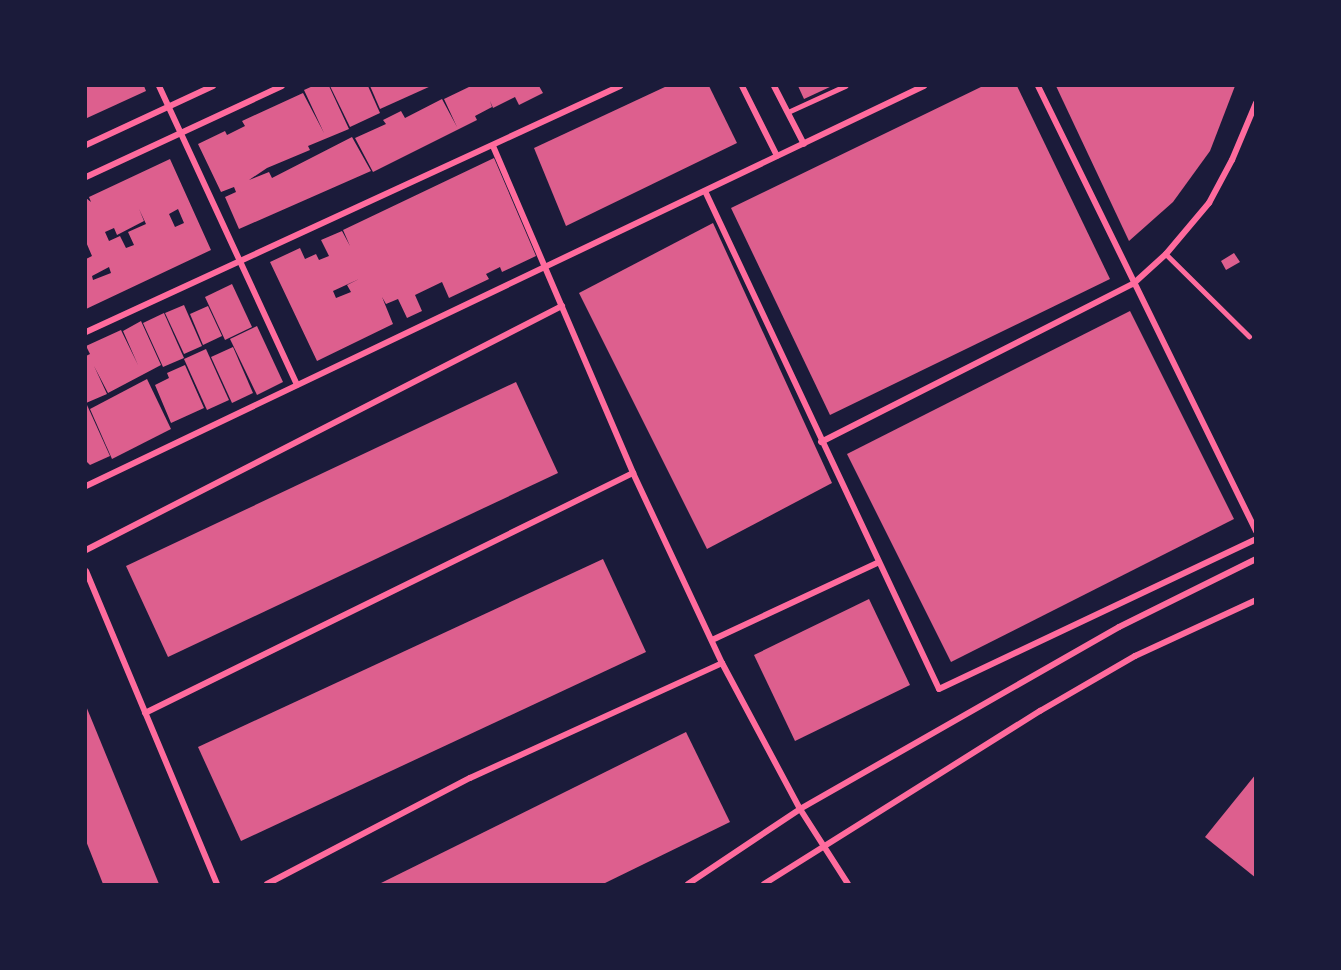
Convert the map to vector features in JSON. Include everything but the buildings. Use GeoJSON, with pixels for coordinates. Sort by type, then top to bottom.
{"type":"FeatureCollection","features":[{"type":"Feature","properties":{"kind":"street"},"geometry":{"type":"LineString","coordinates":[[159,86],[297,385]]}},
{"type":"Feature","properties":{"kind":"street"},"geometry":{"type":"LineString","coordinates":[[86,145],[213,86]]}},
{"type":"Feature","properties":{"kind":"street"},"geometry":{"type":"LineString","coordinates":[[86,177],[282,86]]}},
{"type":"Feature","properties":{"kind":"street"},"geometry":{"type":"LineString","coordinates":[[86,332],[241,263],[620,86]]}},
{"type":"Feature","properties":{"kind":"street"},"geometry":{"type":"LineString","coordinates":[[742,86],[777,156]]}},
{"type":"Feature","properties":{"kind":"street"},"geometry":{"type":"LineString","coordinates":[[774,86],[804,144]]}},
{"type":"Feature","properties":{"kind":"street"},"geometry":{"type":"LineString","coordinates":[[86,486],[924,86]]}},
{"type":"Feature","properties":{"kind":"street"},"geometry":{"type":"LineString","coordinates":[[1038,86],[1256,531]]}},
{"type":"Feature","properties":{"kind":"street"},"geometry":{"type":"LineString","coordinates":[[821,442],[1133,284],[1166,254],[1209,203],[1256,103]]}},
{"type":"Feature","properties":{"kind":"street"},"geometry":{"type":"LineString","coordinates":[[493,146],[633,473],[722,663],[800,809],[848,885]]}},
{"type":"Feature","properties":{"kind":"street"},"geometry":{"type":"LineString","coordinates":[[705,191],[939,689],[1256,539]]}},
{"type":"Feature","properties":{"kind":"street"},"geometry":{"type":"LineString","coordinates":[[86,550],[562,306]]}},
{"type":"Feature","properties":{"kind":"street"},"geometry":{"type":"LineString","coordinates":[[145,713],[633,473]]}},
{"type":"Feature","properties":{"kind":"street"},"geometry":{"type":"LineString","coordinates":[[688,885],[800,809],[1119,627],[1256,559]]}},
{"type":"Feature","properties":{"kind":"street"},"geometry":{"type":"LineString","coordinates":[[712,640],[879,562]]}},
{"type":"Feature","properties":{"kind":"street"},"geometry":{"type":"LineString","coordinates":[[86,571],[217,885]]}},
{"type":"Feature","properties":{"kind":"street"},"geometry":{"type":"LineString","coordinates":[[764,885],[823,845],[1135,656],[1256,600]]}},
{"type":"Feature","properties":{"kind":"street"},"geometry":{"type":"LineString","coordinates":[[267,885],[470,778],[722,663]]}},
{"type":"Feature","properties":{"kind":"lane"},"geometry":{"type":"LineString","coordinates":[[788,112],[845,86]]}},
{"type":"Feature","properties":{"kind":"lane"},"geometry":{"type":"LineString","coordinates":[[1166,254],[1249,336]]}}]}
